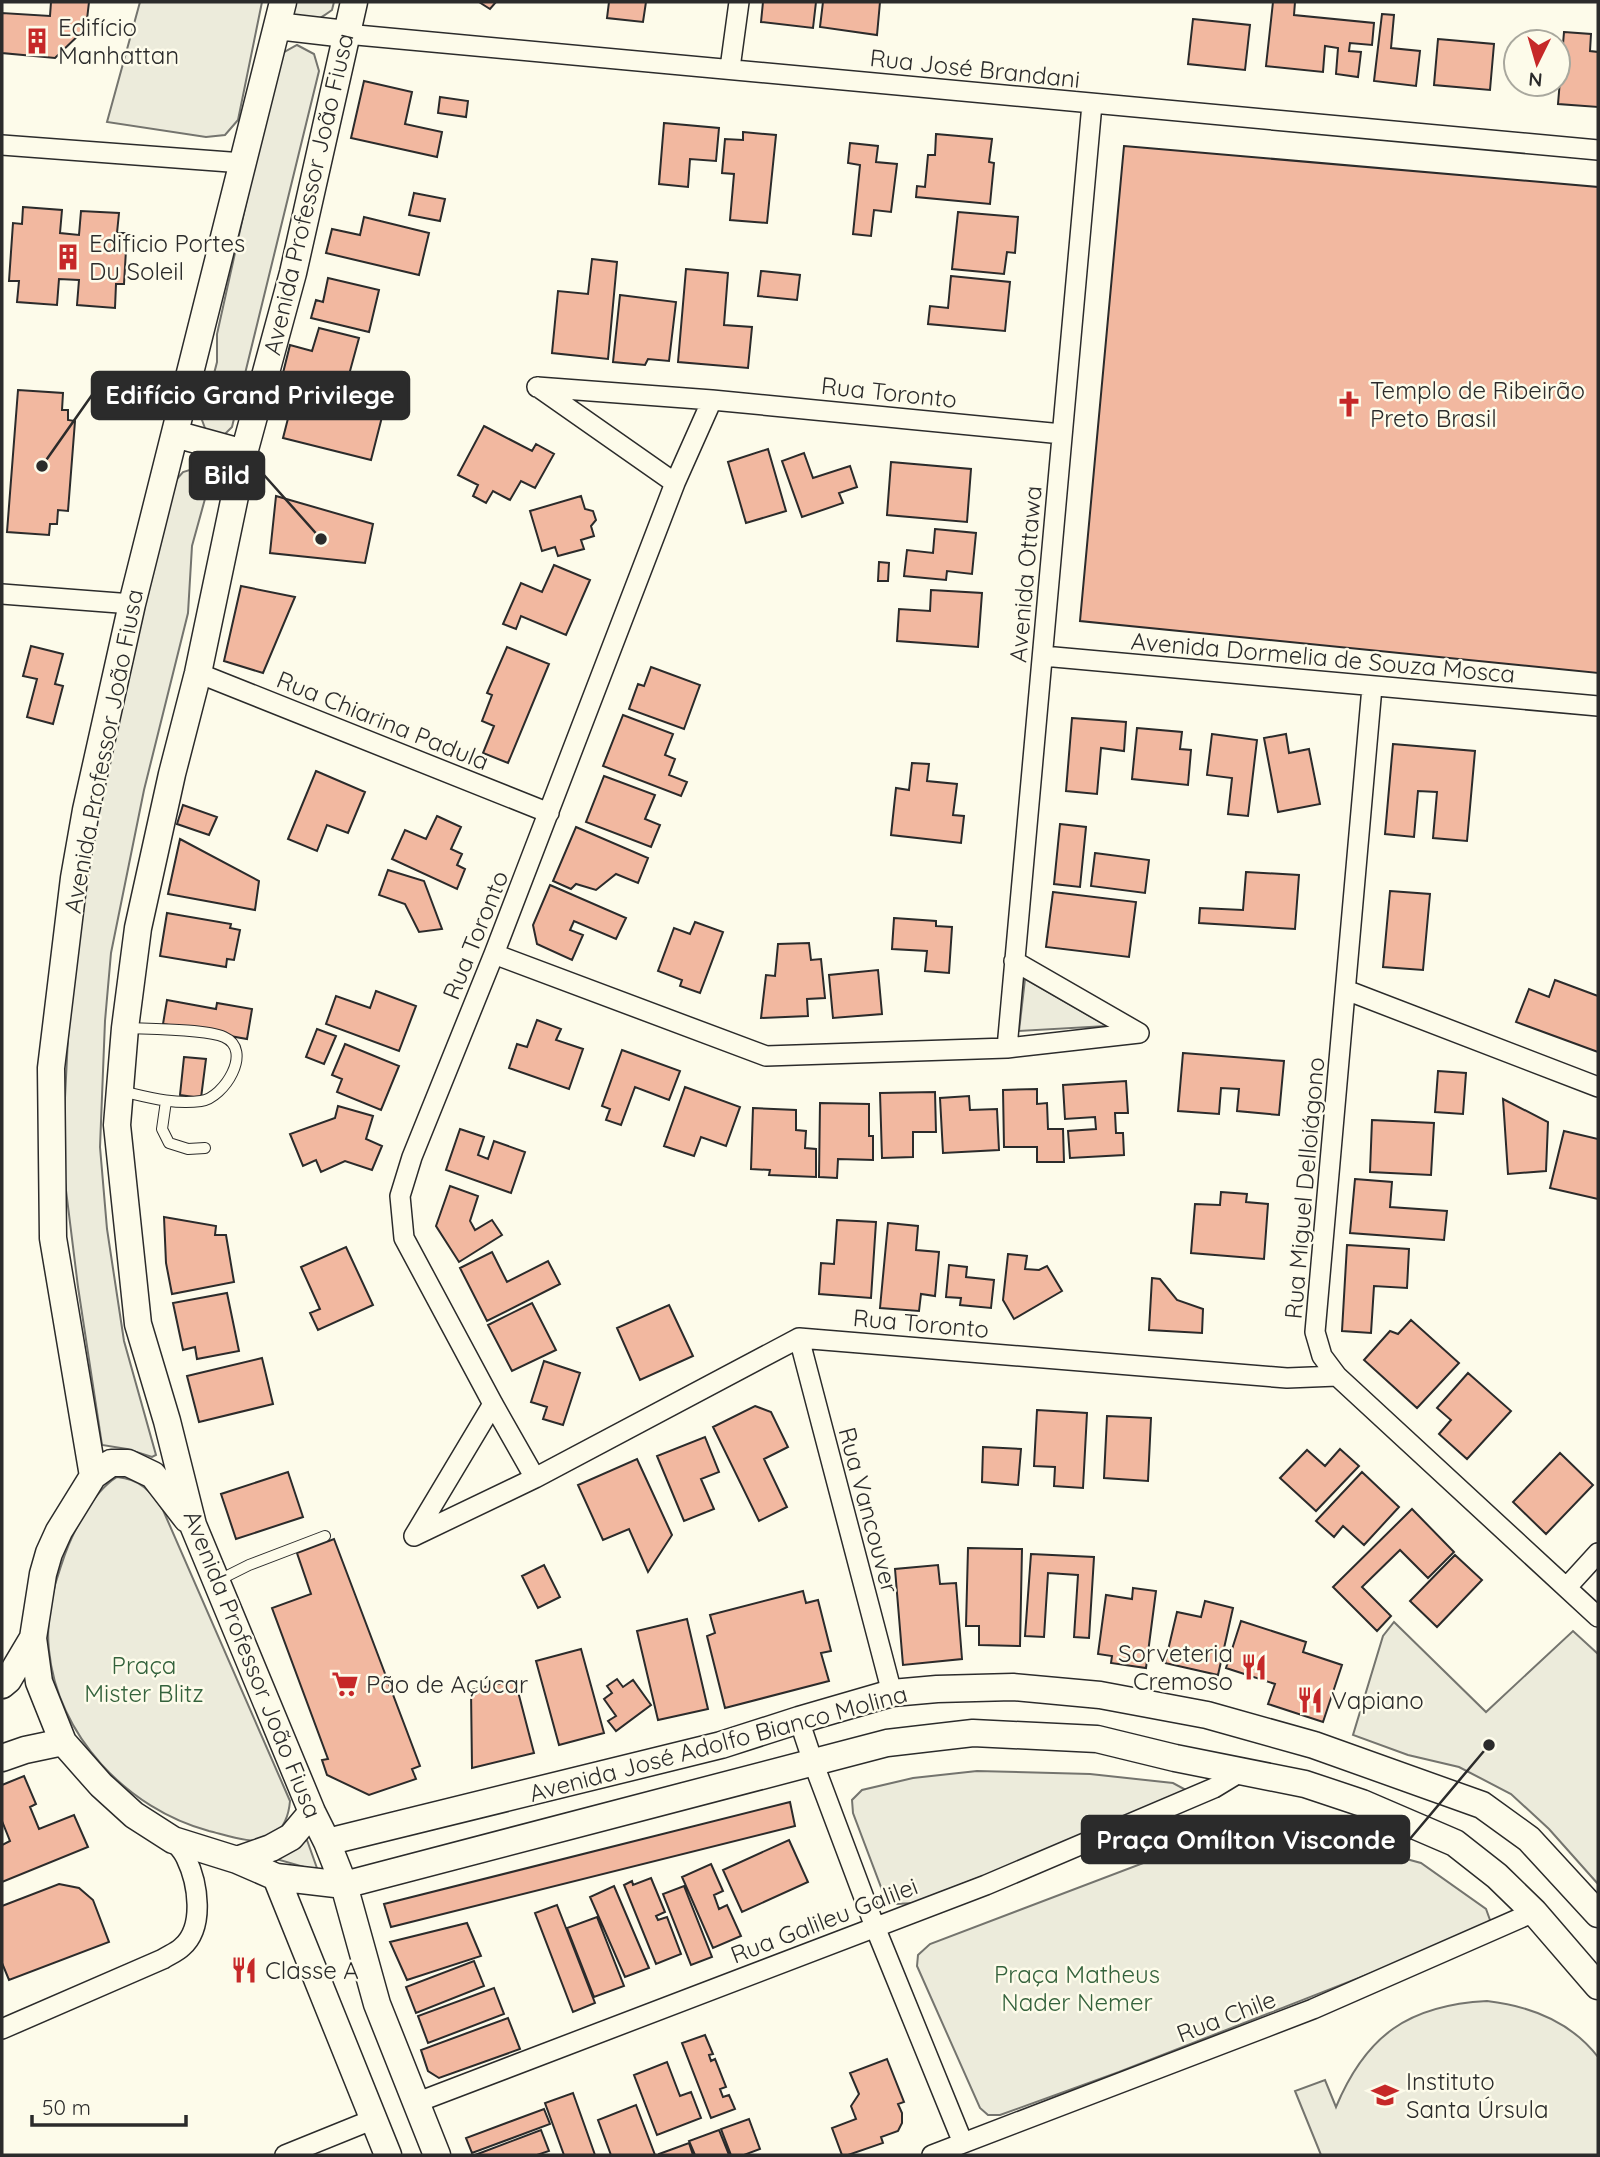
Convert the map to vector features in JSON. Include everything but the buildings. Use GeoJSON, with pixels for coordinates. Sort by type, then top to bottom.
{"type":"FeatureCollection","features":[{"type":"Feature","properties":{"kind":"main road","name":"Avenida Professor João Fiusa"},"geometry":{"type":"LineString","coordinates":[[354,2],[293,273],[244,453],[198,673],[172,774],[138,928],[125,1028],[117,1125],[138,1324],[167,1421],[193,1525],[344,1885],[377,2004],[437,2155]]}},
{"type":"Feature","properties":{"kind":"main road","name":"Avenida Professor João Fiusa"},"geometry":{"type":"LineString","coordinates":[[93,1476],[53,1238],[51,1068],[74,878],[86,810],[132,604],[280,14]]}},
{"type":"Feature","properties":{"kind":"main road"},"geometry":{"type":"LineString","coordinates":[[280,14],[346,34]]}},
{"type":"Feature","properties":{"kind":"main road"},"geometry":{"type":"LineString","coordinates":[[175,434],[244,453]]}},
{"type":"Feature","properties":{"kind":"main road"},"geometry":{"type":"LineString","coordinates":[[193,1525],[153,1475],[128,1463],[111,1463],[93,1476],[59,1531],[43,1574],[33,1638],[39,1682],[63,1742],[101,1785],[134,1815],[173,1840],[237,1860],[276,1877],[344,1885]]}},
{"type":"Feature","properties":{"kind":"main road"},"geometry":{"type":"LineString","coordinates":[[2,1685],[8,1680],[33,1638]]}},
{"type":"Feature","properties":{"kind":"main road","name":"Avenida José Adolfo Bianco Molina"},"geometry":{"type":"LineString","coordinates":[[327,1842],[721,1745],[892,1693],[1013,1687],[1100,1695],[1207,1715],[1314,1745],[1482,1805],[1529,1839],[1598,1914]]}},
{"type":"Feature","properties":{"kind":"main road"},"geometry":{"type":"LineString","coordinates":[[1097,1739],[1100,1695]]}},
{"type":"Feature","properties":{"kind":"main road","name":"Avenida José Adolfo Bianco Molina"},"geometry":{"type":"LineString","coordinates":[[344,1885],[887,1743],[972,1733],[1097,1739],[1175,1758],[1306,1784],[1362,1803],[1455,1843],[1497,1876],[1534,1912],[1598,1986]]}},
{"type":"Feature","properties":{"kind":"main road"},"geometry":{"type":"LineString","coordinates":[[2,1758],[63,1742]]}},
{"type":"Feature","properties":{"kind":"main road"},"geometry":{"type":"LineString","coordinates":[[237,1860],[291,1837],[312,1812]]}},
{"type":"Feature","properties":{"kind":"main road"},"geometry":{"type":"LineString","coordinates":[[276,1877],[388,2155]]}},
{"type":"Feature","properties":{"kind":"street"},"geometry":{"type":"LineString","coordinates":[[730,68],[739,2]]}},
{"type":"Feature","properties":{"kind":"street","name":"Rua José Brandani"},"geometry":{"type":"LineString","coordinates":[[346,34],[1598,150]]}},
{"type":"Feature","properties":{"kind":"street","name":"Avenida Ottawa"},"geometry":{"type":"LineString","coordinates":[[1007,1048],[1092,104]]}},
{"type":"Feature","properties":{"kind":"street"},"geometry":{"type":"LineString","coordinates":[[2,145],[243,163]]}},
{"type":"Feature","properties":{"kind":"street","name":"Rua Toronto"},"geometry":{"type":"LineString","coordinates":[[675,483],[537,387],[712,400],[1062,434]]}},
{"type":"Feature","properties":{"kind":"street","name":"Rua Toronto"},"geometry":{"type":"LineString","coordinates":[[536,1478],[404,1238],[400,1196],[412,1157],[494,954],[675,483],[712,400]]}},
{"type":"Feature","properties":{"kind":"street"},"geometry":{"type":"LineString","coordinates":[[2,594],[132,604]]}},
{"type":"Feature","properties":{"kind":"street","name":"Avenida Dormelia de Souza Mosca"},"geometry":{"type":"LineString","coordinates":[[1043,656],[1598,706]]}},
{"type":"Feature","properties":{"kind":"street","name":"Rua Chiarina Padula"},"geometry":{"type":"LineString","coordinates":[[198,673],[549,813]]}},
{"type":"Feature","properties":{"kind":"street","name":"Rua Miguel Delloiágono"},"geometry":{"type":"LineString","coordinates":[[1371,687],[1315,1332],[1322,1356],[1337,1376],[1598,1617]]}},
{"type":"Feature","properties":{"kind":"street"},"geometry":{"type":"LineString","coordinates":[[494,954],[766,1056],[1007,1048],[1139,1033],[1014,961]]}},
{"type":"Feature","properties":{"kind":"street"},"geometry":{"type":"LineString","coordinates":[[1346,990],[1598,1087]]}},
{"type":"Feature","properties":{"kind":"street"},"geometry":{"type":"LineString","coordinates":[[493,1404],[414,1536],[536,1478],[799,1338]]}},
{"type":"Feature","properties":{"kind":"street","name":"Rua Toronto"},"geometry":{"type":"LineString","coordinates":[[799,1338],[1287,1378],[1337,1376]]}},
{"type":"Feature","properties":{"kind":"street","name":"Rua Vancouver"},"geometry":{"type":"LineString","coordinates":[[799,1338],[892,1693]]}},
{"type":"Feature","properties":{"kind":"street"},"geometry":{"type":"LineString","coordinates":[[1567,1587],[1598,1552]]}},
{"type":"Feature","properties":{"kind":"street"},"geometry":{"type":"LineString","coordinates":[[799,1720],[875,1927],[963,2143]]}},
{"type":"Feature","properties":{"kind":"street","name":"Rua Galileu Galilei"},"geometry":{"type":"LineString","coordinates":[[418,2102],[1074,1849],[1213,1788],[1242,1771]]}},
{"type":"Feature","properties":{"kind":"street"},"geometry":{"type":"LineString","coordinates":[[2,2029],[163,1959],[183,1947],[194,1930],[197,1901],[185,1856],[173,1840]]}},
{"type":"Feature","properties":{"kind":"street","name":"Rua Chile"},"geometry":{"type":"LineString","coordinates":[[932,2155],[1313,2009],[1534,1912]]}},
{"type":"Feature","properties":{"kind":"street"},"geometry":{"type":"LineString","coordinates":[[285,2155],[374,2119]]}},
{"type":"Feature","properties":{"kind":"lane"},"geometry":{"type":"LineString","coordinates":[[120,1091],[166,1101],[204,1101],[220,1091],[232,1073],[237,1059],[236,1047],[225,1037],[208,1033],[125,1028]]}},
{"type":"Feature","properties":{"kind":"lane"},"geometry":{"type":"LineString","coordinates":[[166,1101],[162,1129],[169,1143],[188,1149],[205,1148]]}},
{"type":"Feature","properties":{"kind":"lane"},"geometry":{"type":"LineString","coordinates":[[217,1581],[249,1564],[325,1536]]}},
{"type":"Feature","properties":{"kind":"green space"},"geometry":{"type":"Polygon","coordinates":[[[140,2],[262,2],[238,120],[225,135],[206,137],[107,122],[140,2]]]}},
{"type":"Feature","properties":{"kind":"green space"},"geometry":{"type":"Polygon","coordinates":[[[292,2],[334,2],[332,10],[321,18],[308,21],[291,14],[292,2]]]}},
{"type":"Feature","properties":{"kind":"green space"},"geometry":{"type":"Polygon","coordinates":[[[297,45],[314,54],[319,71],[232,427],[224,435],[206,431],[202,420],[217,362],[217,334],[279,55],[297,45]]]}},
{"type":"Feature","properties":{"kind":"green space"},"geometry":{"type":"Polygon","coordinates":[[[196,468],[205,476],[208,488],[192,546],[188,613],[144,790],[111,953],[105,1021],[100,1147],[107,1229],[124,1341],[156,1455],[152,1457],[102,1445],[62,1158],[70,997],[86,865],[144,604],[176,480],[183,472],[196,468]]]}},
{"type":"Feature","properties":{"kind":"green space"},"geometry":{"type":"Polygon","coordinates":[[[1025,979],[1107,1026],[1019,1031],[1025,979]]]}},
{"type":"Feature","properties":{"kind":"green space","name":"Praça Mister Blitz"},"geometry":{"type":"Polygon","coordinates":[[[117,1477],[132,1480],[144,1487],[163,1510],[290,1801],[285,1821],[271,1837],[248,1840],[209,1831],[179,1820],[151,1805],[124,1786],[101,1764],[66,1711],[55,1681],[49,1650],[48,1629],[52,1596],[76,1529],[90,1505],[107,1484],[117,1477]]]}},
{"type":"Feature","properties":{"kind":"green space"},"geometry":{"type":"Polygon","coordinates":[[[1394,1622],[1486,1712],[1573,1631],[1598,1654],[1598,1884],[1549,1829],[1511,1794],[1459,1767],[1408,1755],[1353,1735],[1383,1636],[1394,1622]]]}},
{"type":"Feature","properties":{"kind":"green space"},"geometry":{"type":"Polygon","coordinates":[[[977,1771],[1090,1774],[1173,1783],[1186,1790],[1183,1799],[913,1903],[897,1904],[884,1895],[853,1813],[852,1800],[862,1790],[913,1778],[977,1771]]]}},
{"type":"Feature","properties":{"kind":"green space","name":"Praça Matheus Nader Nemer"},"geometry":{"type":"Polygon","coordinates":[[[1259,1819],[1421,1863],[1486,1909],[1490,1920],[1481,1930],[1119,2072],[1000,2115],[988,2115],[980,2108],[917,1966],[918,1955],[930,1944],[1259,1819]]]}},
{"type":"Feature","properties":{"kind":"green space"},"geometry":{"type":"Polygon","coordinates":[[[307,1840],[318,1871],[276,1859],[307,1840]]]}},
{"type":"Feature","properties":{"kind":"green space"},"geometry":{"type":"Polygon","coordinates":[[[1487,2001],[1519,2007],[1562,2025],[1598,2057],[1598,2155],[1321,2155],[1295,2091],[1325,2080],[1336,2107],[1361,2061],[1376,2043],[1394,2028],[1435,2009],[1487,2001]]]}},
{"type":"Feature","properties":{"kind":"place","name":"Edifício Manhattan"},"geometry":{"type":"Point","coordinates":[37,41]}},
{"type":"Feature","properties":{"kind":"place","name":"Edificio Portes Du Soleil"},"geometry":{"type":"Point","coordinates":[68,257]}},
{"type":"Feature","properties":{"kind":"place","name":"Templo de Ribeirão Preto Brasil"},"geometry":{"type":"Point","coordinates":[1349,404]}},
{"type":"Feature","properties":{"kind":"place","name":"Edifício Grand Privilege"},"geometry":{"type":"Point","coordinates":[42,466]}},
{"type":"Feature","properties":{"kind":"place","name":"Bild"},"geometry":{"type":"Point","coordinates":[321,539]}},
{"type":"Feature","properties":{"kind":"place","name":"Sorveteria Cremoso"},"geometry":{"type":"Point","coordinates":[1254,1667]}},
{"type":"Feature","properties":{"kind":"place","name":"Pão de Açúcar"},"geometry":{"type":"Point","coordinates":[345,1684]}},
{"type":"Feature","properties":{"kind":"place","name":"Vapiano"},"geometry":{"type":"Point","coordinates":[1310,1700]}},
{"type":"Feature","properties":{"kind":"place","name":"Praça Omílton Visconde"},"geometry":{"type":"Point","coordinates":[1489,1745]}},
{"type":"Feature","properties":{"kind":"place","name":"Classe A"},"geometry":{"type":"Point","coordinates":[244,1970]}},
{"type":"Feature","properties":{"kind":"place","name":"Instituto Santa Úrsula"},"geometry":{"type":"Point","coordinates":[1385,2095]}}]}
